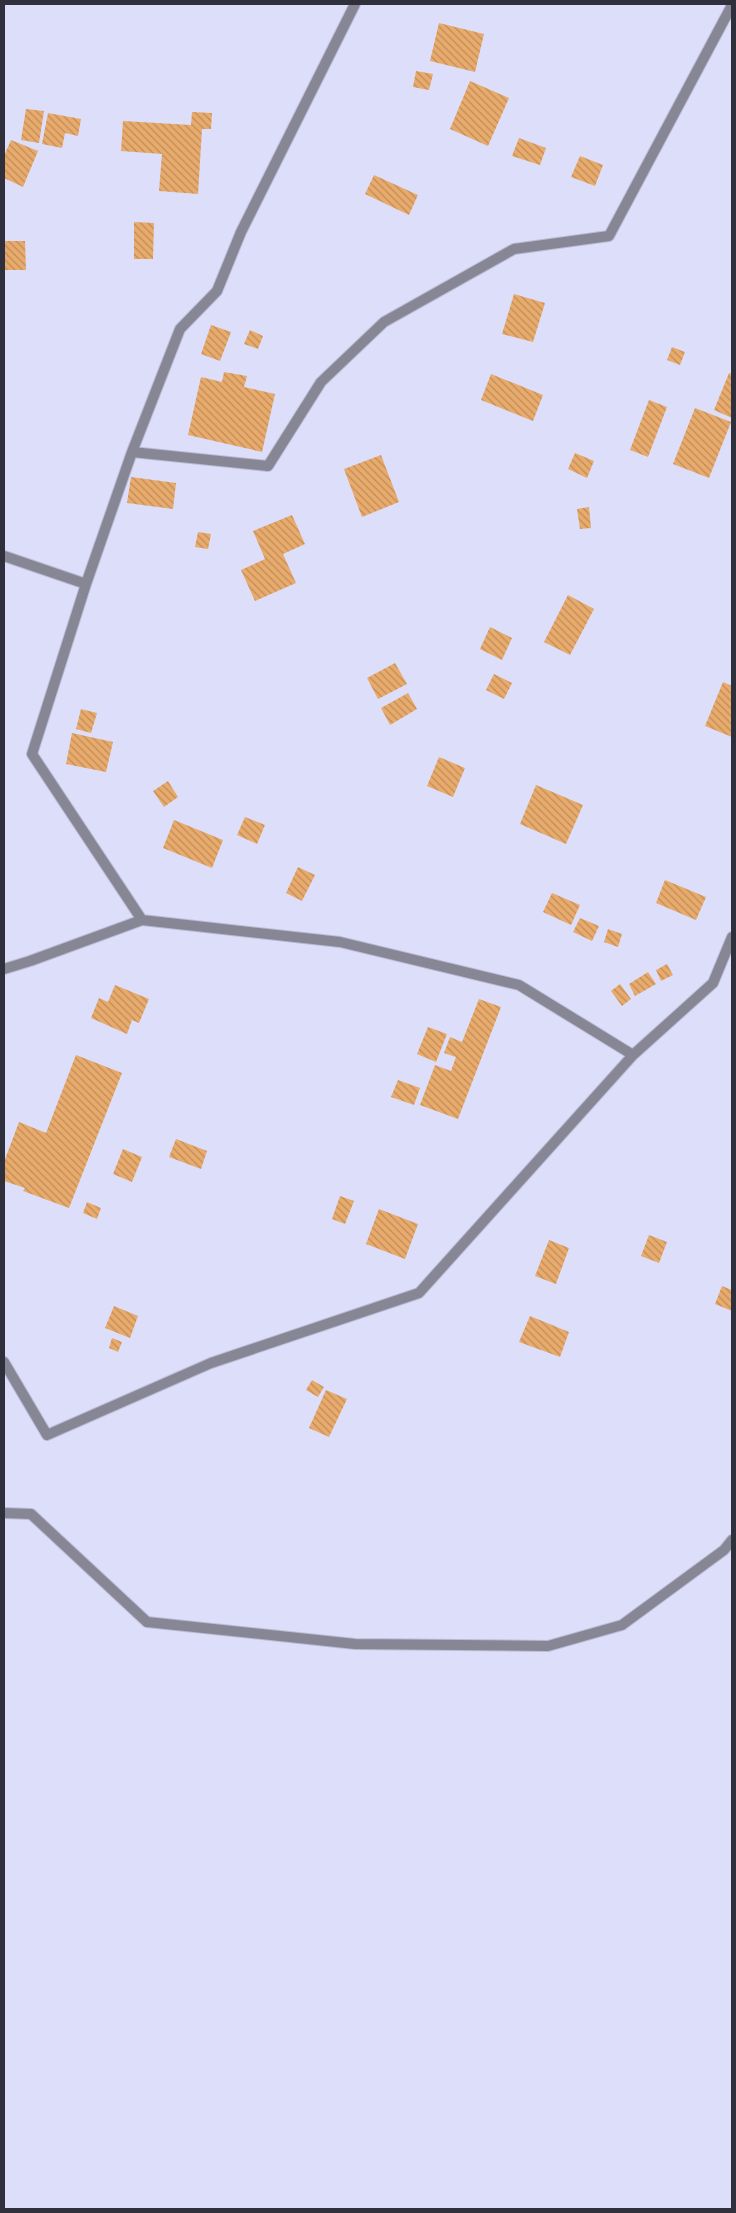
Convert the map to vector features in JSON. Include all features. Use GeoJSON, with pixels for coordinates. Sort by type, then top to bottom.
{"type":"FeatureCollection","features":[{"type":"Feature","properties":{"kind":"street"},"geometry":{"type":"LineString","coordinates":[[142,920],[32,754],[86,584],[132,452],[180,329],[217,291],[241,232],[356,4]]}},
{"type":"Feature","properties":{"kind":"street"},"geometry":{"type":"LineString","coordinates":[[132,452],[268,466],[321,382],[384,322],[514,249],[609,236],[732,5]]}},
{"type":"Feature","properties":{"kind":"street"},"geometry":{"type":"LineString","coordinates":[[4,556],[86,584]]}},
{"type":"Feature","properties":{"kind":"street"},"geometry":{"type":"LineString","coordinates":[[4,969],[142,920],[340,942],[519,985],[633,1055]]}},
{"type":"Feature","properties":{"kind":"street"},"geometry":{"type":"LineString","coordinates":[[4,1362],[47,1435],[211,1363],[419,1293],[633,1055],[713,983],[732,937]]}},
{"type":"Feature","properties":{"kind":"street"},"geometry":{"type":"LineString","coordinates":[[4,1513],[31,1514],[147,1622],[355,1644],[548,1646],[622,1625],[724,1550],[732,1540]]}},
{"type":"Feature","properties":{"kind":"building"},"geometry":{"type":"Polygon","coordinates":[[[439,23],[484,34],[475,72],[430,61],[439,23]]]}},
{"type":"Feature","properties":{"kind":"building"},"geometry":{"type":"Polygon","coordinates":[[[416,71],[433,74],[429,90],[413,87],[416,71]]]}},
{"type":"Feature","properties":{"kind":"building"},"geometry":{"type":"Polygon","coordinates":[[[470,81],[509,98],[488,146],[450,129],[470,81]]]}},
{"type":"Feature","properties":{"kind":"building"},"geometry":{"type":"Polygon","coordinates":[[[26,109],[44,111],[39,143],[21,140],[26,109]]]}},
{"type":"Feature","properties":{"kind":"building"},"geometry":{"type":"Polygon","coordinates":[[[192,112],[212,113],[211,129],[202,129],[198,194],[159,191],[162,154],[121,151],[123,121],[191,125],[192,112]]]}},
{"type":"Feature","properties":{"kind":"building"},"geometry":{"type":"Polygon","coordinates":[[[48,113],[81,119],[78,136],[65,133],[62,148],[42,144],[48,113]]]}},
{"type":"Feature","properties":{"kind":"building"},"geometry":{"type":"Polygon","coordinates":[[[519,138],[546,148],[540,165],[512,156],[519,138]]]}},
{"type":"Feature","properties":{"kind":"building"},"geometry":{"type":"Polygon","coordinates":[[[11,140],[38,151],[23,187],[4,178],[4,156],[11,140]]]}},
{"type":"Feature","properties":{"kind":"building"},"geometry":{"type":"Polygon","coordinates":[[[580,156],[603,165],[595,186],[571,177],[580,156]]]}},
{"type":"Feature","properties":{"kind":"building"},"geometry":{"type":"Polygon","coordinates":[[[374,175],[418,195],[409,215],[365,194],[374,175]]]}},
{"type":"Feature","properties":{"kind":"building"},"geometry":{"type":"Polygon","coordinates":[[[134,222],[154,223],[153,259],[134,259],[134,222]]]}},
{"type":"Feature","properties":{"kind":"building"},"geometry":{"type":"Polygon","coordinates":[[[4,241],[25,241],[26,270],[4,270],[4,241]]]}},
{"type":"Feature","properties":{"kind":"building"},"geometry":{"type":"Polygon","coordinates":[[[514,294],[545,303],[533,342],[502,334],[514,294]]]}},
{"type":"Feature","properties":{"kind":"building"},"geometry":{"type":"Polygon","coordinates":[[[211,325],[231,332],[220,361],[201,354],[211,325]]]}},
{"type":"Feature","properties":{"kind":"building"},"geometry":{"type":"Polygon","coordinates":[[[250,330],[263,336],[258,349],[244,344],[250,330]]]}},
{"type":"Feature","properties":{"kind":"building"},"geometry":{"type":"Polygon","coordinates":[[[672,347],[685,352],[680,365],[667,360],[672,347]]]}},
{"type":"Feature","properties":{"kind":"building"},"geometry":{"type":"Polygon","coordinates":[[[224,372],[247,376],[244,387],[275,394],[262,452],[188,435],[201,377],[222,382],[224,372]]]}},
{"type":"Feature","properties":{"kind":"building"},"geometry":{"type":"Polygon","coordinates":[[[729,373],[732,374],[732,418],[714,410],[729,373]]]}},
{"type":"Feature","properties":{"kind":"building"},"geometry":{"type":"Polygon","coordinates":[[[491,374],[543,395],[533,421],[481,400],[491,374]]]}},
{"type":"Feature","properties":{"kind":"building"},"geometry":{"type":"Polygon","coordinates":[[[649,400],[667,407],[648,457],[630,450],[649,400]]]}},
{"type":"Feature","properties":{"kind":"building"},"geometry":{"type":"Polygon","coordinates":[[[695,408],[731,422],[709,478],[673,464],[695,408]]]}},
{"type":"Feature","properties":{"kind":"building"},"geometry":{"type":"Polygon","coordinates":[[[575,453],[594,461],[587,478],[568,469],[575,453]]]}},
{"type":"Feature","properties":{"kind":"building"},"geometry":{"type":"Polygon","coordinates":[[[381,455],[399,502],[362,517],[344,469],[381,455]]]}},
{"type":"Feature","properties":{"kind":"building"},"geometry":{"type":"Polygon","coordinates":[[[131,477],[176,483],[173,509],[127,503],[131,477]]]}},
{"type":"Feature","properties":{"kind":"building"},"geometry":{"type":"Polygon","coordinates":[[[589,507],[591,528],[580,529],[577,509],[589,507]]]}},
{"type":"Feature","properties":{"kind":"building"},"geometry":{"type":"Polygon","coordinates":[[[292,515],[305,544],[283,554],[296,583],[255,601],[241,570],[265,559],[253,531],[292,515]]]}},
{"type":"Feature","properties":{"kind":"building"},"geometry":{"type":"Polygon","coordinates":[[[198,532],[211,534],[208,549],[195,547],[198,532]]]}},
{"type":"Feature","properties":{"kind":"building"},"geometry":{"type":"Polygon","coordinates":[[[568,595],[594,609],[570,655],[544,642],[568,595]]]}},
{"type":"Feature","properties":{"kind":"building"},"geometry":{"type":"Polygon","coordinates":[[[490,627],[512,638],[502,660],[480,649],[490,627]]]}},
{"type":"Feature","properties":{"kind":"building"},"geometry":{"type":"Polygon","coordinates":[[[395,663],[407,684],[378,699],[367,678],[395,663]]]}},
{"type":"Feature","properties":{"kind":"building"},"geometry":{"type":"Polygon","coordinates":[[[494,674],[512,683],[504,699],[486,690],[494,674]]]}},
{"type":"Feature","properties":{"kind":"building"},"geometry":{"type":"Polygon","coordinates":[[[723,682],[732,686],[732,737],[705,726],[723,682]]]}},
{"type":"Feature","properties":{"kind":"building"},"geometry":{"type":"Polygon","coordinates":[[[408,693],[417,709],[390,725],[381,708],[408,693]]]}},
{"type":"Feature","properties":{"kind":"building"},"geometry":{"type":"Polygon","coordinates":[[[81,709],[97,713],[91,733],[76,729],[81,709]]]}},
{"type":"Feature","properties":{"kind":"building"},"geometry":{"type":"Polygon","coordinates":[[[72,733],[113,742],[106,772],[66,764],[72,733]]]}},
{"type":"Feature","properties":{"kind":"building"},"geometry":{"type":"Polygon","coordinates":[[[439,757],[465,768],[453,797],[427,786],[439,757]]]}},
{"type":"Feature","properties":{"kind":"building"},"geometry":{"type":"Polygon","coordinates":[[[168,781],[178,797],[164,807],[153,791],[168,781]]]}},
{"type":"Feature","properties":{"kind":"building"},"geometry":{"type":"Polygon","coordinates":[[[536,785],[583,805],[566,844],[520,824],[536,785]]]}},
{"type":"Feature","properties":{"kind":"building"},"geometry":{"type":"Polygon","coordinates":[[[245,817],[265,825],[257,844],[237,835],[245,817]]]}},
{"type":"Feature","properties":{"kind":"building"},"geometry":{"type":"Polygon","coordinates":[[[174,820],[223,840],[212,868],[163,848],[174,820]]]}},
{"type":"Feature","properties":{"kind":"building"},"geometry":{"type":"Polygon","coordinates":[[[298,867],[315,875],[302,901],[286,893],[298,867]]]}},
{"type":"Feature","properties":{"kind":"building"},"geometry":{"type":"Polygon","coordinates":[[[665,880],[706,897],[696,920],[656,903],[665,880]]]}},
{"type":"Feature","properties":{"kind":"building"},"geometry":{"type":"Polygon","coordinates":[[[552,893],[580,905],[571,925],[543,912],[552,893]]]}},
{"type":"Feature","properties":{"kind":"building"},"geometry":{"type":"Polygon","coordinates":[[[580,918],[599,926],[592,941],[573,932],[580,918]]]}},
{"type":"Feature","properties":{"kind":"building"},"geometry":{"type":"Polygon","coordinates":[[[608,929],[622,934],[618,947],[604,942],[608,929]]]}},
{"type":"Feature","properties":{"kind":"building"},"geometry":{"type":"Polygon","coordinates":[[[667,964],[673,975],[661,981],[656,970],[667,964]]]}},
{"type":"Feature","properties":{"kind":"building"},"geometry":{"type":"Polygon","coordinates":[[[648,972],[656,984],[635,996],[629,984],[648,972]]]}},
{"type":"Feature","properties":{"kind":"building"},"geometry":{"type":"Polygon","coordinates":[[[620,984],[631,999],[622,1006],[611,991],[620,984]]]}},
{"type":"Feature","properties":{"kind":"building"},"geometry":{"type":"Polygon","coordinates":[[[115,985],[149,999],[139,1023],[132,1020],[127,1034],[91,1018],[99,998],[108,1002],[115,985]]]}},
{"type":"Feature","properties":{"kind":"building"},"geometry":{"type":"Polygon","coordinates":[[[479,999],[501,1007],[458,1119],[420,1105],[435,1065],[451,1071],[456,1057],[444,1053],[450,1037],[462,1042],[479,999]]]}},
{"type":"Feature","properties":{"kind":"building"},"geometry":{"type":"Polygon","coordinates":[[[428,1027],[447,1034],[436,1062],[417,1054],[428,1027]]]}},
{"type":"Feature","properties":{"kind":"building"},"geometry":{"type":"Polygon","coordinates":[[[76,1055],[122,1073],[69,1208],[23,1191],[25,1188],[4,1181],[4,1162],[19,1122],[46,1133],[76,1055]]]}},
{"type":"Feature","properties":{"kind":"building"},"geometry":{"type":"Polygon","coordinates":[[[398,1080],[420,1088],[414,1105],[391,1097],[398,1080]]]}},
{"type":"Feature","properties":{"kind":"building"},"geometry":{"type":"Polygon","coordinates":[[[176,1139],[207,1151],[201,1169],[169,1157],[176,1139]]]}},
{"type":"Feature","properties":{"kind":"building"},"geometry":{"type":"Polygon","coordinates":[[[123,1149],[142,1157],[132,1182],[113,1174],[123,1149]]]}},
{"type":"Feature","properties":{"kind":"building"},"geometry":{"type":"Polygon","coordinates":[[[340,1196],[354,1201],[345,1224],[332,1219],[340,1196]]]}},
{"type":"Feature","properties":{"kind":"building"},"geometry":{"type":"Polygon","coordinates":[[[87,1202],[101,1208],[97,1219],[83,1213],[87,1202]]]}},
{"type":"Feature","properties":{"kind":"building"},"geometry":{"type":"Polygon","coordinates":[[[379,1209],[418,1224],[405,1259],[366,1244],[379,1209]]]}},
{"type":"Feature","properties":{"kind":"building"},"geometry":{"type":"Polygon","coordinates":[[[649,1235],[667,1242],[659,1263],[641,1256],[649,1235]]]}},
{"type":"Feature","properties":{"kind":"building"},"geometry":{"type":"Polygon","coordinates":[[[549,1240],[569,1248],[556,1284],[535,1276],[549,1240]]]}},
{"type":"Feature","properties":{"kind":"building"},"geometry":{"type":"Polygon","coordinates":[[[722,1286],[732,1290],[732,1311],[715,1304],[722,1286]]]}},
{"type":"Feature","properties":{"kind":"building"},"geometry":{"type":"Polygon","coordinates":[[[114,1306],[138,1316],[130,1338],[105,1328],[114,1306]]]}},
{"type":"Feature","properties":{"kind":"building"},"geometry":{"type":"Polygon","coordinates":[[[530,1316],[569,1332],[560,1357],[519,1342],[530,1316]]]}},
{"type":"Feature","properties":{"kind":"building"},"geometry":{"type":"Polygon","coordinates":[[[112,1338],[122,1342],[118,1352],[109,1348],[112,1338]]]}},
{"type":"Feature","properties":{"kind":"building"},"geometry":{"type":"Polygon","coordinates":[[[312,1380],[324,1387],[318,1397],[306,1390],[312,1380]]]}},
{"type":"Feature","properties":{"kind":"building"},"geometry":{"type":"Polygon","coordinates":[[[326,1390],[347,1399],[329,1437],[309,1428],[326,1390]]]}}]}
